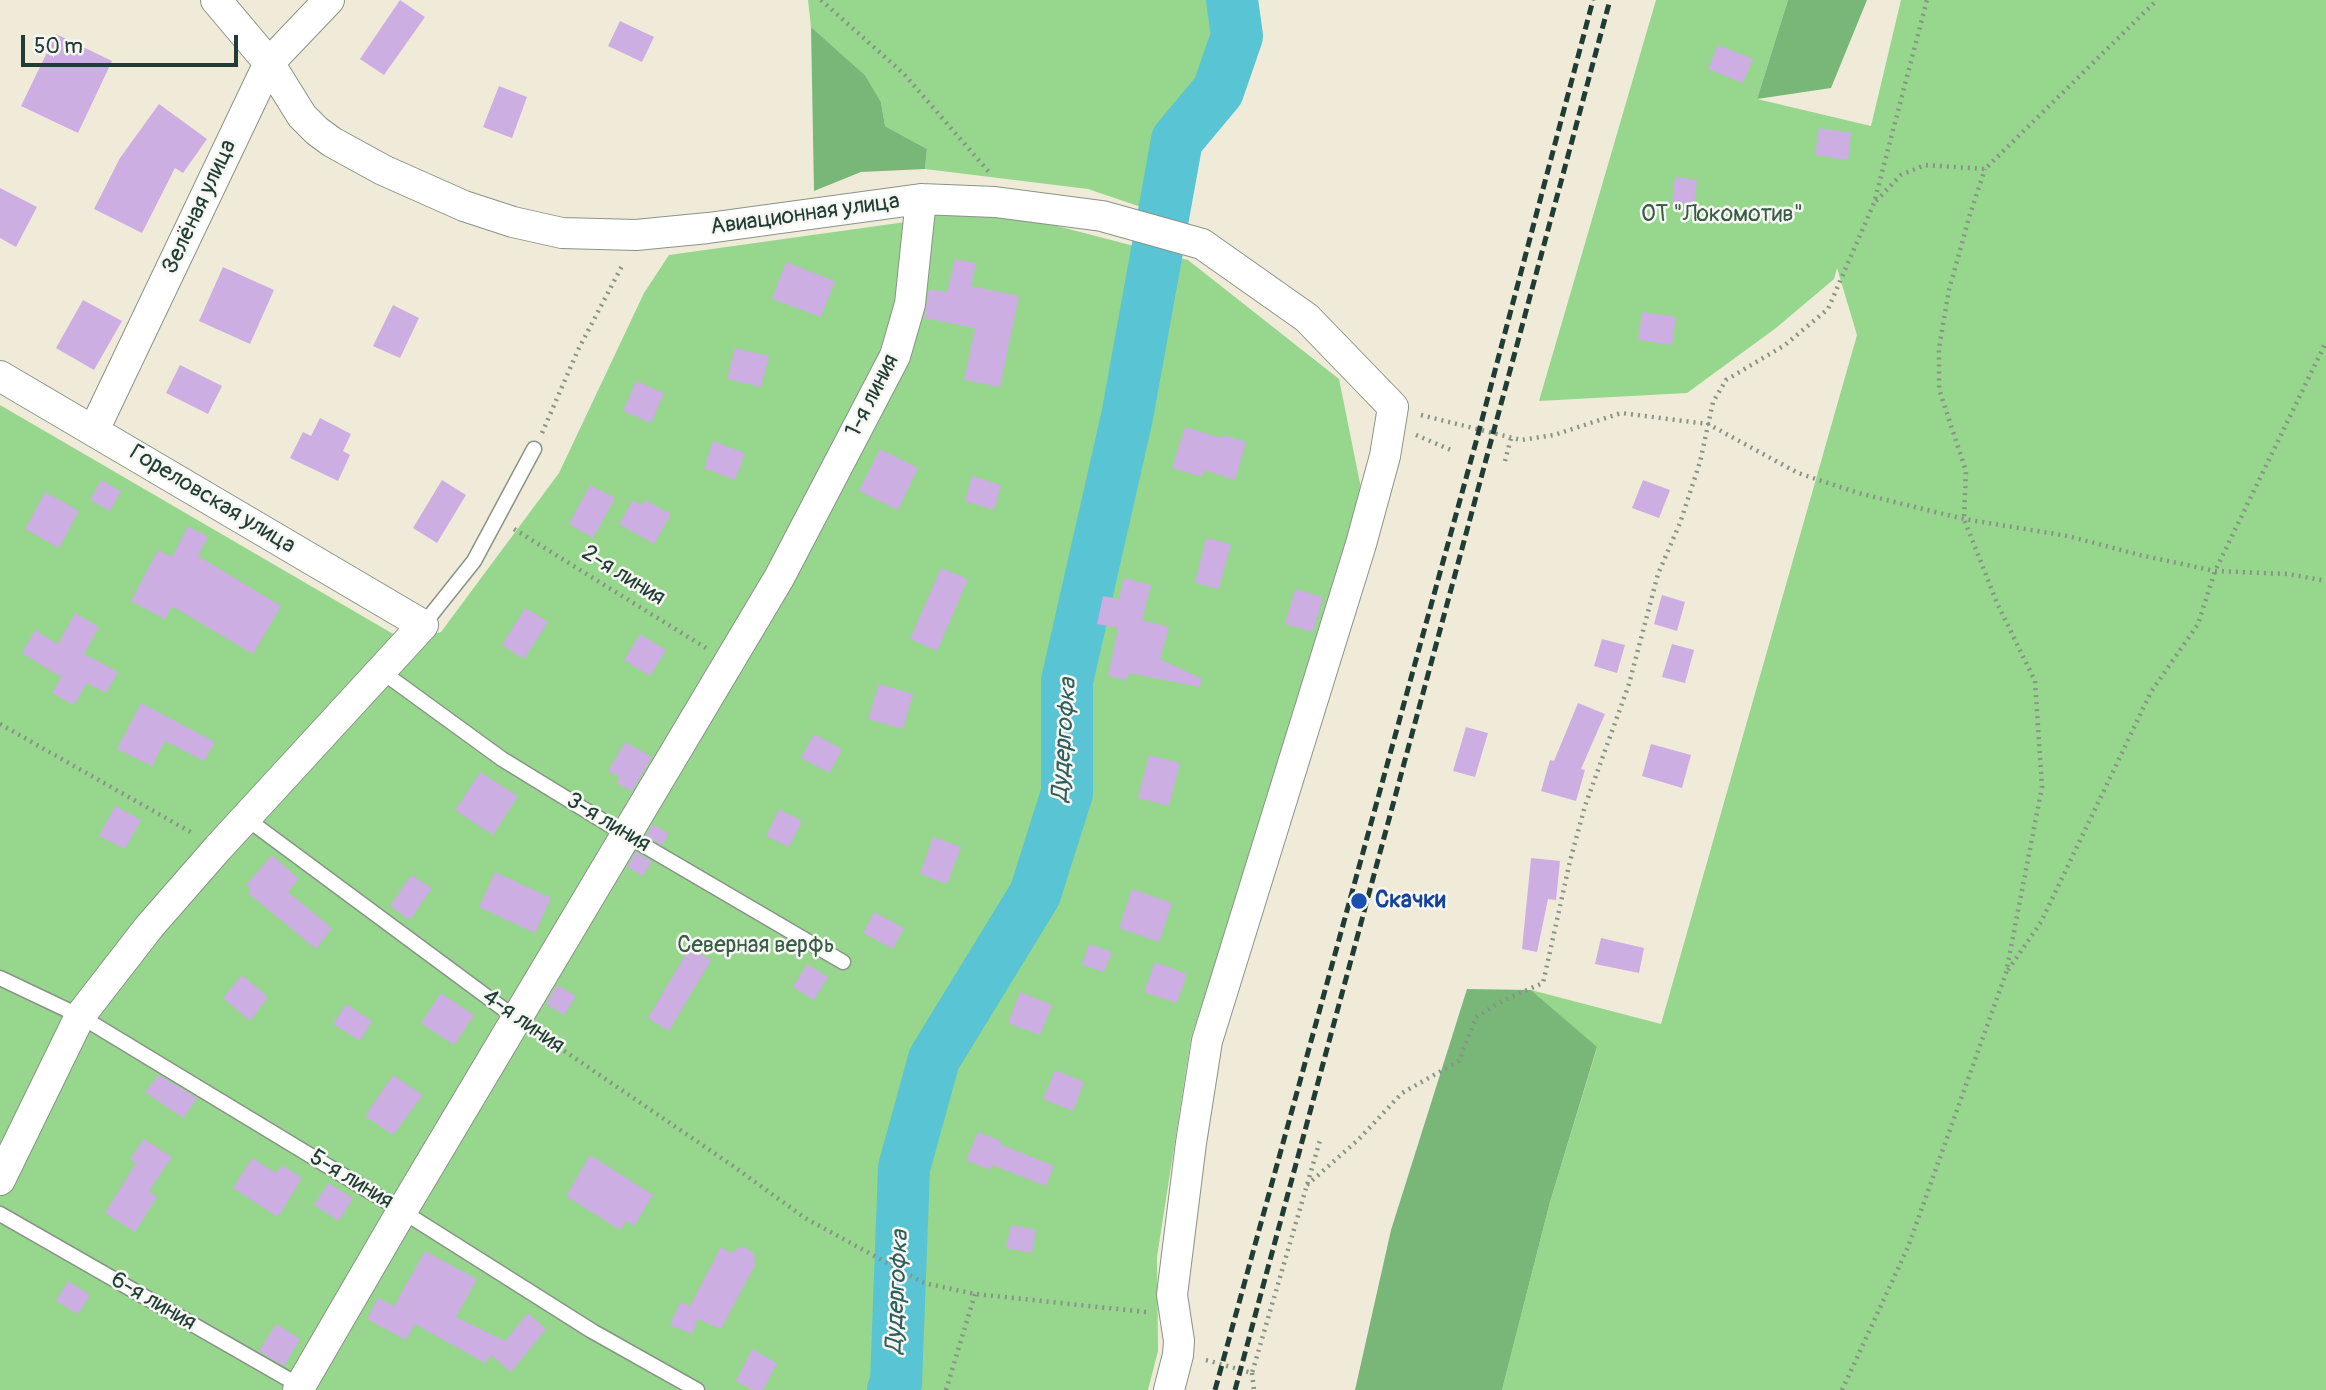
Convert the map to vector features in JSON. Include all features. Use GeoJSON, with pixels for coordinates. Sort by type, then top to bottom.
{"type":"FeatureCollection","features":[{"type":"Feature","properties":{"kind":"street","name":"Авиационная улица"},"geometry":{"type":"LineString","coordinates":[[216,0],[269,63],[302,116],[317,131],[383,170],[464,206],[513,222],[562,233],[636,235],[921,199],[995,202],[1102,216],[1202,244],[1307,318],[1392,418]]}},
{"type":"Feature","properties":{"kind":"street","name":"Зелёная улица"},"geometry":{"type":"LineString","coordinates":[[94,430],[269,63],[329,0]]}},
{"type":"Feature","properties":{"kind":"street","name":"1-я линия"},"geometry":{"type":"LineString","coordinates":[[302,1389],[402,1211],[779,578],[895,356],[910,304],[921,199]]}},
{"type":"Feature","properties":{"kind":"street","name":"Гореловская улица"},"geometry":{"type":"LineString","coordinates":[[0,376],[423,625]]}},
{"type":"Feature","properties":{"kind":"street"},"geometry":{"type":"LineString","coordinates":[[1169,1390],[1179,1341],[1172,1295],[1207,1041],[1361,544],[1392,418]]}},
{"type":"Feature","properties":{"kind":"street"},"geometry":{"type":"LineString","coordinates":[[1,1176],[80,1016],[149,928],[218,848],[423,625]]}},
{"type":"Feature","properties":{"kind":"lane"},"geometry":{"type":"LineString","coordinates":[[423,625],[474,561],[534,449]]}},
{"type":"Feature","properties":{"kind":"lane","name":"3-я линия"},"geometry":{"type":"LineString","coordinates":[[381,671],[502,759],[843,962]]}},
{"type":"Feature","properties":{"kind":"lane","name":"4-я линия"},"geometry":{"type":"LineString","coordinates":[[247,818],[517,1019]]}},
{"type":"Feature","properties":{"kind":"lane","name":"5-я линия"},"geometry":{"type":"LineString","coordinates":[[0,978],[80,1016],[402,1211],[592,1331],[697,1390]]}},
{"type":"Feature","properties":{"kind":"lane","name":"6-я линия"},"geometry":{"type":"LineString","coordinates":[[0,1214],[302,1389]]}},
{"type":"Feature","properties":{"kind":"path"},"geometry":{"type":"LineString","coordinates":[[821,0],[904,74],[989,171],[995,202]]}},
{"type":"Feature","properties":{"kind":"path"},"geometry":{"type":"LineString","coordinates":[[1307,1185],[1359,1139],[1402,1093],[1459,1060],[1476,1017],[1502,1001],[1543,983],[1585,806],[1629,684],[1658,573],[1680,523],[1696,474],[1713,402],[1727,380],[1785,345],[1828,309],[1874,204],[1927,0]]}},
{"type":"Feature","properties":{"kind":"path"},"geometry":{"type":"LineString","coordinates":[[1842,1390],[1908,1247],[2006,973],[2042,787],[2035,681],[1997,603],[1964,519],[1966,471],[1939,388],[1939,348],[1949,290],[1970,214],[1986,169],[2157,0]]}},
{"type":"Feature","properties":{"kind":"path"},"geometry":{"type":"LineString","coordinates":[[1874,204],[1901,175],[1925,165],[1986,169]]}},
{"type":"Feature","properties":{"kind":"path"},"geometry":{"type":"LineString","coordinates":[[534,449],[578,350],[636,235]]}},
{"type":"Feature","properties":{"kind":"path"},"geometry":{"type":"LineString","coordinates":[[2006,973],[2041,922],[2151,692],[2198,624],[2215,571],[2326,342]]}},
{"type":"Feature","properties":{"kind":"path"},"geometry":{"type":"LineString","coordinates":[[1392,418],[1521,440],[1554,435],[1622,413],[1708,424],[1798,473],[1858,493],[1964,519],[2068,536],[2215,571],[2288,574],[2326,581]]}},
{"type":"Feature","properties":{"kind":"path"},"geometry":{"type":"LineString","coordinates":[[1425,437],[1451,450]]}},
{"type":"Feature","properties":{"kind":"path"},"geometry":{"type":"LineString","coordinates":[[1505,461],[1511,438]]}},
{"type":"Feature","properties":{"kind":"path","name":"2-я линия"},"geometry":{"type":"LineString","coordinates":[[498,519],[730,663]]}},
{"type":"Feature","properties":{"kind":"path"},"geometry":{"type":"LineString","coordinates":[[0,724],[218,848]]}},
{"type":"Feature","properties":{"kind":"path","name":"4-я линия"},"geometry":{"type":"LineString","coordinates":[[517,1019],[805,1218],[924,1283],[975,1294],[1175,1315]]}},
{"type":"Feature","properties":{"kind":"path"},"geometry":{"type":"LineString","coordinates":[[1254,1390],[1252,1373],[1321,1138]]}},
{"type":"Feature","properties":{"kind":"path"},"geometry":{"type":"LineString","coordinates":[[946,1390],[975,1294]]}},
{"type":"Feature","properties":{"kind":"path"},"geometry":{"type":"LineString","coordinates":[[1178,1355],[1189,1355],[1252,1373]]}},
{"type":"Feature","properties":{"kind":"green space"},"geometry":{"type":"Polygon","coordinates":[[[808,0],[1218,0],[1223,17],[1223,41],[1208,73],[1191,88],[1167,123],[1158,147],[1147,209],[1088,189],[925,169],[927,149],[885,126],[881,102],[865,75],[811,27],[808,0]]]}},
{"type":"Feature","properties":{"kind":"green space","name":"ОТ \"Локомотив\""},"geometry":{"type":"Polygon","coordinates":[[[1656,0],[1788,0],[1757,99],[1871,126],[1901,0],[2326,0],[2326,1390],[1502,1390],[1550,1202],[1597,1048],[1531,990],[1661,1024],[1857,335],[1837,268],[1834,279],[1776,328],[1687,393],[1539,401],[1656,0]]]}},
{"type":"Feature","properties":{"kind":"green space"},"geometry":{"type":"Polygon","coordinates":[[[1788,0],[1867,0],[1831,88],[1757,99],[1788,0]]]}},
{"type":"Feature","properties":{"kind":"green space"},"geometry":{"type":"Polygon","coordinates":[[[811,27],[865,75],[881,102],[885,126],[927,149],[925,169],[861,172],[814,191],[811,27]]]}},
{"type":"Feature","properties":{"kind":"green space","name":"Северная верфь"},"geometry":{"type":"Polygon","coordinates":[[[944,209],[1038,221],[1188,260],[1339,379],[1364,503],[1191,1038],[1157,1257],[1158,1351],[1148,1390],[0,1390],[0,405],[407,642],[441,632],[559,473],[644,293],[669,255],[920,220],[944,209]]]}},
{"type":"Feature","properties":{"kind":"green space"},"geometry":{"type":"Polygon","coordinates":[[[1467,989],[1531,990],[1597,1047],[1550,1202],[1502,1390],[1355,1390],[1391,1230],[1467,989]]]}},
{"type":"Feature","properties":{"kind":"building"},"geometry":{"type":"Polygon","coordinates":[[[400,0],[425,17],[384,75],[360,59],[400,0]]]}},
{"type":"Feature","properties":{"kind":"building"},"geometry":{"type":"Polygon","coordinates":[[[620,21],[654,37],[642,62],[608,46],[620,21]]]}},
{"type":"Feature","properties":{"kind":"building"},"geometry":{"type":"Polygon","coordinates":[[[56,34],[112,61],[78,133],[21,106],[56,34]]]}},
{"type":"Feature","properties":{"kind":"building"},"geometry":{"type":"Polygon","coordinates":[[[1718,45],[1753,59],[1743,83],[1708,69],[1718,45]]]}},
{"type":"Feature","properties":{"kind":"building"},"geometry":{"type":"Polygon","coordinates":[[[499,86],[527,97],[512,138],[483,127],[499,86]]]}},
{"type":"Feature","properties":{"kind":"building"},"geometry":{"type":"Polygon","coordinates":[[[159,104],[207,139],[183,173],[175,168],[142,233],[94,209],[120,158],[159,104]]]}},
{"type":"Feature","properties":{"kind":"building"},"geometry":{"type":"Polygon","coordinates":[[[1819,128],[1851,133],[1848,160],[1815,155],[1819,128]]]}},
{"type":"Feature","properties":{"kind":"building"},"geometry":{"type":"Polygon","coordinates":[[[1675,177],[1697,180],[1694,204],[1672,201],[1675,177]]]}},
{"type":"Feature","properties":{"kind":"building"},"geometry":{"type":"Polygon","coordinates":[[[0,188],[37,207],[16,247],[0,238],[0,188]]]}},
{"type":"Feature","properties":{"kind":"building"},"geometry":{"type":"Polygon","coordinates":[[[955,259],[976,263],[971,286],[1019,296],[1000,387],[964,380],[975,328],[924,318],[929,289],[947,292],[955,259]]]}},
{"type":"Feature","properties":{"kind":"building"},"geometry":{"type":"Polygon","coordinates":[[[786,262],[835,281],[821,317],[772,299],[786,262]]]}},
{"type":"Feature","properties":{"kind":"building"},"geometry":{"type":"Polygon","coordinates":[[[223,267],[274,290],[250,344],[199,321],[223,267]]]}},
{"type":"Feature","properties":{"kind":"building"},"geometry":{"type":"Polygon","coordinates":[[[83,300],[122,321],[94,370],[56,348],[83,300]]]}},
{"type":"Feature","properties":{"kind":"building"},"geometry":{"type":"Polygon","coordinates":[[[393,305],[419,318],[400,358],[373,346],[393,305]]]}},
{"type":"Feature","properties":{"kind":"building"},"geometry":{"type":"Polygon","coordinates":[[[1642,312],[1676,317],[1672,345],[1638,340],[1642,312]]]}},
{"type":"Feature","properties":{"kind":"building"},"geometry":{"type":"Polygon","coordinates":[[[735,348],[769,356],[761,387],[727,379],[735,348]]]}},
{"type":"Feature","properties":{"kind":"building"},"geometry":{"type":"Polygon","coordinates":[[[180,365],[222,386],[208,414],[166,393],[180,365]]]}},
{"type":"Feature","properties":{"kind":"building"},"geometry":{"type":"Polygon","coordinates":[[[636,381],[664,393],[651,423],[623,411],[636,381]]]}},
{"type":"Feature","properties":{"kind":"building"},"geometry":{"type":"Polygon","coordinates":[[[320,418],[351,434],[343,451],[350,455],[338,481],[290,458],[303,432],[311,436],[320,418]]]}},
{"type":"Feature","properties":{"kind":"building"},"geometry":{"type":"Polygon","coordinates":[[[1185,427],[1246,442],[1235,480],[1204,470],[1202,477],[1172,468],[1185,427]]]}},
{"type":"Feature","properties":{"kind":"building"},"geometry":{"type":"Polygon","coordinates":[[[713,441],[745,453],[735,480],[704,468],[713,441]]]}},
{"type":"Feature","properties":{"kind":"building"},"geometry":{"type":"Polygon","coordinates":[[[880,449],[918,468],[898,510],[859,491],[880,449]]]}},
{"type":"Feature","properties":{"kind":"building"},"geometry":{"type":"Polygon","coordinates":[[[972,476],[1001,485],[994,510],[965,501],[972,476]]]}},
{"type":"Feature","properties":{"kind":"building"},"geometry":{"type":"Polygon","coordinates":[[[101,480],[121,491],[110,511],[90,500],[101,480]]]}},
{"type":"Feature","properties":{"kind":"building"},"geometry":{"type":"Polygon","coordinates":[[[442,480],[466,495],[437,543],[413,528],[442,480]]]}},
{"type":"Feature","properties":{"kind":"building"},"geometry":{"type":"Polygon","coordinates":[[[1643,480],[1670,490],[1659,518],[1632,508],[1643,480]]]}},
{"type":"Feature","properties":{"kind":"building"},"geometry":{"type":"Polygon","coordinates":[[[590,485],[615,498],[593,538],[569,524],[590,485]]]}},
{"type":"Feature","properties":{"kind":"building"},"geometry":{"type":"Polygon","coordinates":[[[45,492],[79,511],[59,548],[25,529],[45,492]]]}},
{"type":"Feature","properties":{"kind":"building"},"geometry":{"type":"Polygon","coordinates":[[[633,500],[642,505],[645,500],[671,514],[654,544],[619,524],[633,500]]]}},
{"type":"Feature","properties":{"kind":"building"},"geometry":{"type":"Polygon","coordinates":[[[188,526],[208,537],[198,556],[281,606],[253,654],[172,606],[165,619],[131,601],[158,550],[172,557],[188,526]]]}},
{"type":"Feature","properties":{"kind":"building"},"geometry":{"type":"Polygon","coordinates":[[[1206,538],[1231,544],[1219,589],[1195,583],[1206,538]]]}},
{"type":"Feature","properties":{"kind":"building"},"geometry":{"type":"Polygon","coordinates":[[[941,568],[968,579],[937,651],[910,639],[941,568]]]}},
{"type":"Feature","properties":{"kind":"building"},"geometry":{"type":"Polygon","coordinates":[[[1124,578],[1151,585],[1142,620],[1169,627],[1160,659],[1202,679],[1199,687],[1129,673],[1127,680],[1108,676],[1118,628],[1097,624],[1103,596],[1119,599],[1124,578]]]}},
{"type":"Feature","properties":{"kind":"building"},"geometry":{"type":"Polygon","coordinates":[[[1295,589],[1323,597],[1313,632],[1285,624],[1295,589]]]}},
{"type":"Feature","properties":{"kind":"building"},"geometry":{"type":"Polygon","coordinates":[[[1662,595],[1685,602],[1677,631],[1654,624],[1662,595]]]}},
{"type":"Feature","properties":{"kind":"building"},"geometry":{"type":"Polygon","coordinates":[[[525,608],[548,622],[524,659],[502,645],[525,608]]]}},
{"type":"Feature","properties":{"kind":"building"},"geometry":{"type":"Polygon","coordinates":[[[75,613],[99,627],[84,654],[118,672],[106,693],[87,683],[74,705],[52,693],[61,677],[22,653],[35,630],[58,644],[75,613]]]}},
{"type":"Feature","properties":{"kind":"building"},"geometry":{"type":"Polygon","coordinates":[[[640,634],[666,650],[650,676],[624,660],[640,634]]]}},
{"type":"Feature","properties":{"kind":"building"},"geometry":{"type":"Polygon","coordinates":[[[1602,639],[1625,645],[1617,673],[1594,666],[1602,639]]]}},
{"type":"Feature","properties":{"kind":"building"},"geometry":{"type":"Polygon","coordinates":[[[1672,644],[1694,650],[1685,683],[1662,677],[1672,644]]]}},
{"type":"Feature","properties":{"kind":"building"},"geometry":{"type":"Polygon","coordinates":[[[879,684],[913,694],[903,729],[868,719],[879,684]]]}},
{"type":"Feature","properties":{"kind":"building"},"geometry":{"type":"Polygon","coordinates":[[[141,703],[215,742],[204,761],[165,741],[152,766],[117,749],[141,703]]]}},
{"type":"Feature","properties":{"kind":"building"},"geometry":{"type":"Polygon","coordinates":[[[1578,703],[1605,714],[1581,769],[1585,770],[1576,801],[1541,791],[1550,760],[1554,761],[1578,703]]]}},
{"type":"Feature","properties":{"kind":"building"},"geometry":{"type":"Polygon","coordinates":[[[1466,727],[1488,733],[1475,777],[1453,771],[1466,727]]]}},
{"type":"Feature","properties":{"kind":"building"},"geometry":{"type":"Polygon","coordinates":[[[814,734],[842,749],[830,773],[801,758],[814,734]]]}},
{"type":"Feature","properties":{"kind":"building"},"geometry":{"type":"Polygon","coordinates":[[[625,742],[652,757],[632,791],[616,783],[620,777],[608,771],[625,742]]]}},
{"type":"Feature","properties":{"kind":"building"},"geometry":{"type":"Polygon","coordinates":[[[1651,744],[1691,755],[1682,788],[1642,776],[1651,744]]]}},
{"type":"Feature","properties":{"kind":"building"},"geometry":{"type":"Polygon","coordinates":[[[1149,755],[1180,763],[1169,806],[1138,798],[1149,755]]]}},
{"type":"Feature","properties":{"kind":"building"},"geometry":{"type":"Polygon","coordinates":[[[480,772],[518,796],[493,835],[455,810],[480,772]]]}},
{"type":"Feature","properties":{"kind":"building"},"geometry":{"type":"Polygon","coordinates":[[[115,806],[141,820],[125,849],[99,836],[115,806]]]}},
{"type":"Feature","properties":{"kind":"building"},"geometry":{"type":"Polygon","coordinates":[[[779,809],[802,821],[789,847],[766,836],[779,809]]]}},
{"type":"Feature","properties":{"kind":"building"},"geometry":{"type":"Polygon","coordinates":[[[653,824],[669,834],[662,845],[646,836],[653,824]]]}},
{"type":"Feature","properties":{"kind":"building"},"geometry":{"type":"Polygon","coordinates":[[[933,837],[961,847],[947,884],[920,874],[933,837]]]}},
{"type":"Feature","properties":{"kind":"building"},"geometry":{"type":"Polygon","coordinates":[[[636,852],[652,862],[643,876],[627,867],[636,852]]]}},
{"type":"Feature","properties":{"kind":"building"},"geometry":{"type":"Polygon","coordinates":[[[272,855],[299,879],[288,892],[332,928],[316,949],[248,893],[251,890],[246,885],[272,855]]]}},
{"type":"Feature","properties":{"kind":"building"},"geometry":{"type":"Polygon","coordinates":[[[1531,858],[1560,861],[1556,900],[1548,899],[1537,952],[1522,949],[1531,858]]]}},
{"type":"Feature","properties":{"kind":"building"},"geometry":{"type":"Polygon","coordinates":[[[495,872],[551,898],[535,933],[479,907],[495,872]]]}},
{"type":"Feature","properties":{"kind":"building"},"geometry":{"type":"Polygon","coordinates":[[[411,875],[432,888],[410,920],[390,906],[411,875]]]}},
{"type":"Feature","properties":{"kind":"building"},"geometry":{"type":"Polygon","coordinates":[[[1132,889],[1172,903],[1159,942],[1119,928],[1132,889]]]}},
{"type":"Feature","properties":{"kind":"building"},"geometry":{"type":"Polygon","coordinates":[[[874,912],[904,928],[893,949],[863,933],[874,912]]]}},
{"type":"Feature","properties":{"kind":"building"},"geometry":{"type":"Polygon","coordinates":[[[1601,938],[1644,948],[1639,973],[1595,964],[1601,938]]]}},
{"type":"Feature","properties":{"kind":"building"},"geometry":{"type":"Polygon","coordinates":[[[1089,944],[1112,952],[1104,972],[1082,965],[1089,944]]]}},
{"type":"Feature","properties":{"kind":"building"},"geometry":{"type":"Polygon","coordinates":[[[690,947],[711,960],[669,1031],[648,1018],[690,947]]]}},
{"type":"Feature","properties":{"kind":"building"},"geometry":{"type":"Polygon","coordinates":[[[1155,962],[1187,974],[1177,1003],[1144,992],[1155,962]]]}},
{"type":"Feature","properties":{"kind":"building"},"geometry":{"type":"Polygon","coordinates":[[[807,964],[828,977],[814,1000],[793,987],[807,964]]]}},
{"type":"Feature","properties":{"kind":"building"},"geometry":{"type":"Polygon","coordinates":[[[242,975],[268,997],[250,1021],[223,998],[242,975]]]}},
{"type":"Feature","properties":{"kind":"building"},"geometry":{"type":"Polygon","coordinates":[[[557,985],[576,996],[564,1015],[546,1004],[557,985]]]}},
{"type":"Feature","properties":{"kind":"building"},"geometry":{"type":"Polygon","coordinates":[[[1020,992],[1052,1005],[1040,1035],[1008,1023],[1020,992]]]}},
{"type":"Feature","properties":{"kind":"building"},"geometry":{"type":"Polygon","coordinates":[[[441,993],[474,1015],[454,1045],[421,1023],[441,993]]]}},
{"type":"Feature","properties":{"kind":"building"},"geometry":{"type":"Polygon","coordinates":[[[346,1004],[372,1021],[360,1041],[333,1024],[346,1004]]]}},
{"type":"Feature","properties":{"kind":"building"},"geometry":{"type":"Polygon","coordinates":[[[1055,1070],[1084,1082],[1073,1111],[1043,1099],[1055,1070]]]}},
{"type":"Feature","properties":{"kind":"building"},"geometry":{"type":"Polygon","coordinates":[[[159,1075],[197,1098],[183,1118],[145,1092],[159,1075]]]}},
{"type":"Feature","properties":{"kind":"building"},"geometry":{"type":"Polygon","coordinates":[[[393,1075],[423,1095],[393,1135],[365,1116],[393,1075]]]}},
{"type":"Feature","properties":{"kind":"building"},"geometry":{"type":"Polygon","coordinates":[[[978,1132],[1054,1166],[1046,1186],[992,1165],[990,1170],[966,1160],[978,1132]]]}},
{"type":"Feature","properties":{"kind":"building"},"geometry":{"type":"Polygon","coordinates":[[[144,1139],[172,1157],[149,1191],[157,1197],[135,1232],[105,1213],[136,1163],[130,1159],[144,1139]]]}},
{"type":"Feature","properties":{"kind":"building"},"geometry":{"type":"Polygon","coordinates":[[[590,1155],[653,1195],[634,1226],[626,1221],[620,1230],[566,1196],[590,1155]]]}},
{"type":"Feature","properties":{"kind":"building"},"geometry":{"type":"Polygon","coordinates":[[[252,1158],[276,1173],[282,1165],[302,1178],[278,1217],[233,1188],[252,1158]]]}},
{"type":"Feature","properties":{"kind":"building"},"geometry":{"type":"Polygon","coordinates":[[[328,1183],[353,1198],[339,1221],[314,1205],[328,1183]]]}},
{"type":"Feature","properties":{"kind":"building"},"geometry":{"type":"Polygon","coordinates":[[[1011,1225],[1036,1230],[1032,1253],[1006,1248],[1011,1225]]]}},
{"type":"Feature","properties":{"kind":"building"},"geometry":{"type":"Polygon","coordinates":[[[742,1246],[754,1253],[755,1265],[721,1329],[698,1319],[692,1334],[670,1325],[680,1302],[690,1306],[721,1247],[731,1253],[742,1246]]]}},
{"type":"Feature","properties":{"kind":"building"},"geometry":{"type":"Polygon","coordinates":[[[425,1251],[477,1279],[456,1317],[505,1341],[528,1313],[546,1329],[511,1372],[491,1355],[485,1363],[415,1324],[406,1340],[367,1319],[378,1298],[394,1306],[425,1251]]]}},
{"type":"Feature","properties":{"kind":"building"},"geometry":{"type":"Polygon","coordinates":[[[68,1281],[90,1295],[78,1314],[56,1301],[68,1281]]]}},
{"type":"Feature","properties":{"kind":"building"},"geometry":{"type":"Polygon","coordinates":[[[276,1324],[300,1339],[284,1366],[259,1351],[276,1324]]]}},
{"type":"Feature","properties":{"kind":"building"},"geometry":{"type":"Polygon","coordinates":[[[752,1349],[777,1363],[763,1390],[753,1390],[736,1381],[752,1349]]]}},
{"type":"Feature","properties":{"kind":"waterway","name":"Дудергофка"},"geometry":{"type":"LineString","coordinates":[[893,1390],[896,1383],[904,1168],[934,1059],[1035,894],[1067,793],[1067,681],[1127,417],[1177,140],[1218,91],[1237,36],[1232,0]]}},
{"type":"Feature","properties":{"kind":"railway"},"geometry":{"type":"LineString","coordinates":[[1215,1390],[1479,431],[1593,0]]}},
{"type":"Feature","properties":{"kind":"railway"},"geometry":{"type":"LineString","coordinates":[[1235,1390],[1610,0]]}},
{"type":"Feature","properties":{"kind":"place","name":"Скачки"},"geometry":{"type":"Point","coordinates":[1359,901]}}]}
